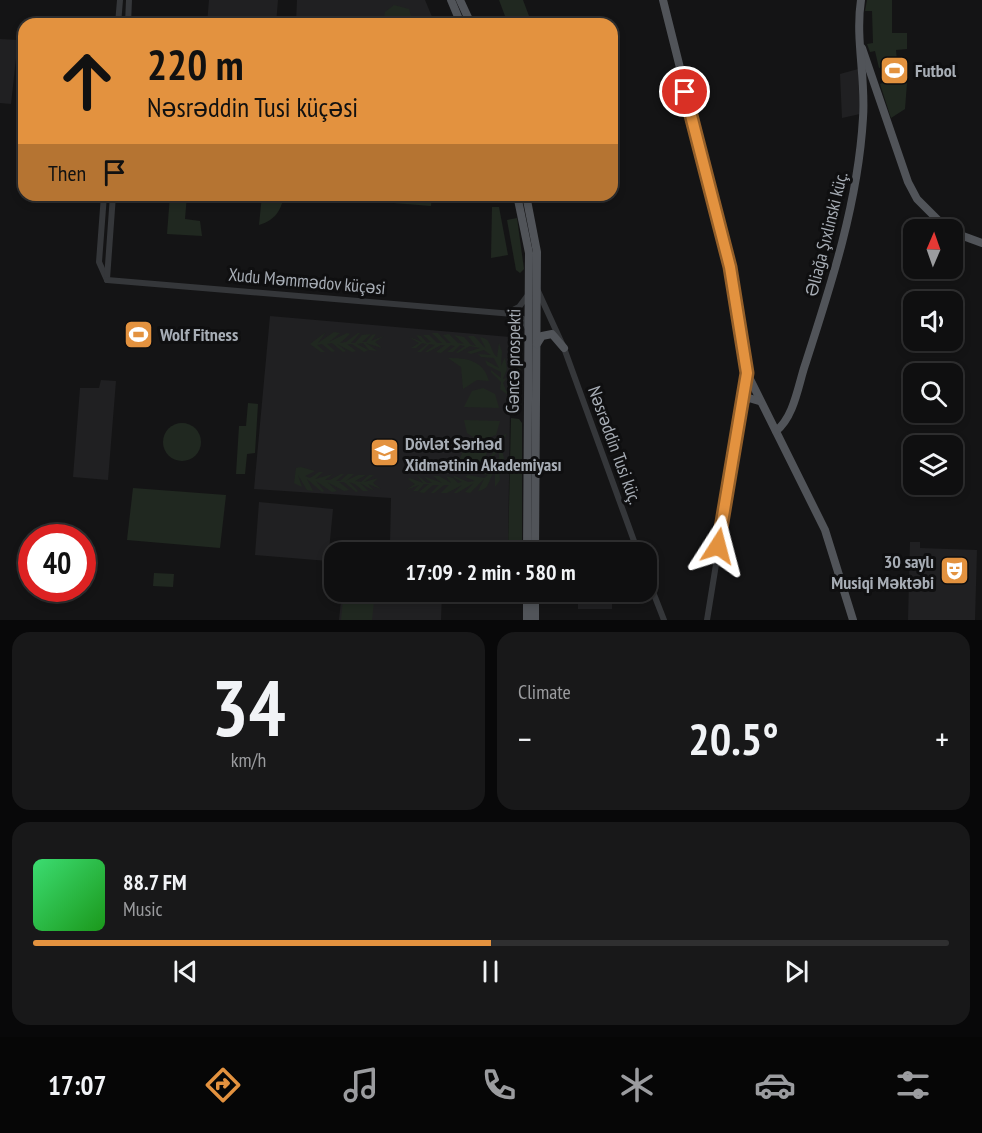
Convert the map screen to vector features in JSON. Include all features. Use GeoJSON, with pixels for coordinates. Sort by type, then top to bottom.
{"type":"FeatureCollection","features":[{"type":"Feature","properties":{"kind":"main road"},"geometry":{"type":"LineString","coordinates":[[451,0],[458,18]]}},
{"type":"Feature","properties":{"kind":"main road"},"geometry":{"type":"LineString","coordinates":[[460,0],[468,18]]}},
{"type":"Feature","properties":{"kind":"main road"},"geometry":{"type":"LineString","coordinates":[[663,0],[730,267],[747,373],[825,530],[853,620]]}},
{"type":"Feature","properties":{"kind":"main road","name":"Əliağa Şıxlinski küç."},"geometry":{"type":"LineString","coordinates":[[776,431],[787,419],[847,226],[861,148],[863,95],[857,22],[861,0]]}},
{"type":"Feature","properties":{"kind":"main road"},"geometry":{"type":"LineString","coordinates":[[859,41],[908,182],[917,199],[937,219]]}},
{"type":"Feature","properties":{"kind":"main road"},"geometry":{"type":"LineString","coordinates":[[863,95],[874,95],[882,103]]}},
{"type":"Feature","properties":{"kind":"main road"},"geometry":{"type":"LineString","coordinates":[[519,201],[533,253]]}},
{"type":"Feature","properties":{"kind":"main road"},"geometry":{"type":"LineString","coordinates":[[527,201],[533,253],[533,292]]}},
{"type":"Feature","properties":{"kind":"main road"},"geometry":{"type":"LineString","coordinates":[[963,236],[982,243]]}},
{"type":"Feature","properties":{"kind":"main road","name":"Gəncə prospekti"},"geometry":{"type":"LineString","coordinates":[[533,253],[529,278],[533,292],[536,345],[535,542]]}},
{"type":"Feature","properties":{"kind":"main road","name":"Gəncə prospekti"},"geometry":{"type":"LineString","coordinates":[[527,542],[528,328],[533,292]]}},
{"type":"Feature","properties":{"kind":"main road"},"geometry":{"type":"LineString","coordinates":[[536,345],[542,336],[552,334],[564,348]]}},
{"type":"Feature","properties":{"kind":"main road"},"geometry":{"type":"LineString","coordinates":[[742,405],[750,398],[759,400]]}},
{"type":"Feature","properties":{"kind":"main road"},"geometry":{"type":"LineString","coordinates":[[526,620],[527,602]]}},
{"type":"Feature","properties":{"kind":"main road"},"geometry":{"type":"LineString","coordinates":[[535,602],[535,620]]}},
{"type":"Feature","properties":{"kind":"street"},"geometry":{"type":"LineString","coordinates":[[118,18],[120,0]]}},
{"type":"Feature","properties":{"kind":"street"},"geometry":{"type":"LineString","coordinates":[[128,18],[129,0]]}},
{"type":"Feature","properties":{"kind":"street"},"geometry":{"type":"LineString","coordinates":[[104,201],[99,262],[106,280]]}},
{"type":"Feature","properties":{"kind":"street"},"geometry":{"type":"LineString","coordinates":[[106,280],[113,201]]}},
{"type":"Feature","properties":{"kind":"street","name":"Xudu Məmmədov küçəsi"},"geometry":{"type":"LineString","coordinates":[[106,280],[506,313]]}},
{"type":"Feature","properties":{"kind":"street"},"geometry":{"type":"LineString","coordinates":[[506,313],[519,307],[533,292]]}},
{"type":"Feature","properties":{"kind":"street","name":"Nəsrəddin Tusi küç."},"geometry":{"type":"LineString","coordinates":[[533,292],[555,327],[564,348],[635,542]]}},
{"type":"Feature","properties":{"kind":"street"},"geometry":{"type":"LineString","coordinates":[[506,313],[519,316],[528,328]]}},
{"type":"Feature","properties":{"kind":"street"},"geometry":{"type":"LineString","coordinates":[[706,620],[747,373]]}},
{"type":"Feature","properties":{"kind":"street"},"geometry":{"type":"LineString","coordinates":[[657,602],[664,620]]}},
{"type":"Feature","properties":{"kind":"shaded area"},"geometry":{"type":"Polygon","coordinates":[[[209,0],[278,0],[276,18],[208,18],[209,0]]]}},
{"type":"Feature","properties":{"kind":"shaded area"},"geometry":{"type":"Polygon","coordinates":[[[297,0],[425,0],[432,18],[296,18],[297,0]]]}},
{"type":"Feature","properties":{"kind":"shaded area"},"geometry":{"type":"Polygon","coordinates":[[[499,0],[523,0],[530,18],[506,18],[499,0]]]}},
{"type":"Feature","properties":{"kind":"shaded area"},"geometry":{"type":"Polygon","coordinates":[[[867,0],[892,0],[892,33],[907,33],[907,49],[896,50],[899,83],[907,83],[905,109],[891,118],[880,84],[887,81],[883,67],[879,68],[875,51],[870,52],[867,44],[873,43],[872,11],[865,11],[867,0]]]}},
{"type":"Feature","properties":{"kind":"shaded area"},"geometry":{"type":"Polygon","coordinates":[[[394,5],[409,9],[411,18],[384,18],[385,12],[394,5]]]}},
{"type":"Feature","properties":{"kind":"shaded area"},"geometry":{"type":"Polygon","coordinates":[[[0,39],[18,40],[11,104],[0,103],[0,39]]]}},
{"type":"Feature","properties":{"kind":"shaded area"},"geometry":{"type":"Polygon","coordinates":[[[858,69],[860,114],[842,118],[840,74],[858,69]]]}},
{"type":"Feature","properties":{"kind":"shaded area"},"geometry":{"type":"Polygon","coordinates":[[[170,201],[186,201],[185,219],[200,221],[202,236],[167,234],[170,201]]]}},
{"type":"Feature","properties":{"kind":"shaded area"},"geometry":{"type":"Polygon","coordinates":[[[261,201],[282,201],[276,214],[259,225],[261,201]]]}},
{"type":"Feature","properties":{"kind":"shaded area"},"geometry":{"type":"Polygon","coordinates":[[[368,201],[431,201],[431,206],[368,201]]]}},
{"type":"Feature","properties":{"kind":"shaded area"},"geometry":{"type":"Polygon","coordinates":[[[492,207],[499,207],[508,255],[491,258],[492,207]]]}},
{"type":"Feature","properties":{"kind":"shaded area"},"geometry":{"type":"Polygon","coordinates":[[[517,218],[524,269],[520,273],[516,270],[507,220],[517,218]]]}},
{"type":"Feature","properties":{"kind":"shaded area","name":"Dövlət Sərhəd Xidmətinin Akademiyası"},"geometry":{"type":"Polygon","coordinates":[[[270,316],[511,337],[508,542],[390,542],[391,498],[254,489],[270,316]]]}},
{"type":"Feature","properties":{"kind":"shaded area"},"geometry":{"type":"Polygon","coordinates":[[[326,332],[318,343],[334,332],[340,333],[329,342],[347,333],[350,334],[340,343],[346,342],[360,333],[351,343],[355,343],[362,335],[371,334],[362,342],[366,342],[376,334],[371,341],[384,336],[375,342],[382,348],[366,343],[377,351],[369,350],[363,343],[357,344],[368,350],[364,352],[352,344],[347,344],[356,351],[352,352],[337,344],[346,351],[343,352],[332,343],[327,344],[335,351],[332,352],[322,344],[317,345],[325,352],[321,352],[310,344],[326,332]]]}},
{"type":"Feature","properties":{"kind":"shaded area"},"geometry":{"type":"Polygon","coordinates":[[[432,333],[438,333],[447,343],[451,343],[443,335],[449,334],[458,343],[464,344],[454,335],[464,337],[471,345],[476,346],[468,336],[474,336],[486,349],[480,337],[484,338],[489,342],[497,357],[499,343],[502,352],[501,366],[505,357],[507,369],[503,379],[507,378],[503,383],[508,395],[500,389],[501,382],[491,370],[501,378],[501,372],[487,365],[485,360],[499,368],[494,358],[481,357],[478,354],[491,355],[484,350],[471,354],[467,352],[480,348],[470,346],[458,353],[456,352],[465,346],[460,345],[453,352],[447,352],[455,346],[451,345],[441,353],[436,352],[445,345],[441,345],[425,352],[435,345],[429,344],[421,352],[417,352],[427,344],[422,343],[416,348],[411,348],[419,343],[409,337],[422,342],[416,335],[421,336],[427,343],[431,342],[423,335],[429,335],[437,343],[442,343],[432,333]]]}},
{"type":"Feature","properties":{"kind":"shaded area"},"geometry":{"type":"Polygon","coordinates":[[[511,337],[520,337],[521,408],[518,412],[511,412],[511,337]]]}},
{"type":"Feature","properties":{"kind":"shaded area"},"geometry":{"type":"Polygon","coordinates":[[[448,358],[478,364],[489,381],[477,380],[463,389],[461,367],[448,358]]]}},
{"type":"Feature","properties":{"kind":"shaded area"},"geometry":{"type":"Polygon","coordinates":[[[101,380],[116,381],[108,480],[73,477],[80,388],[99,388],[101,380]]]}},
{"type":"Feature","properties":{"kind":"shaded area"},"geometry":{"type":"Polygon","coordinates":[[[483,388],[495,394],[499,408],[464,407],[472,391],[483,388]]]}},
{"type":"Feature","properties":{"kind":"shaded area"},"geometry":{"type":"Polygon","coordinates":[[[248,403],[258,404],[255,453],[247,454],[245,474],[236,474],[239,426],[246,426],[248,403]]]}},
{"type":"Feature","properties":{"kind":"shaded area"},"geometry":{"type":"Polygon","coordinates":[[[511,418],[519,419],[522,423],[522,542],[508,542],[511,418]]]}},
{"type":"Feature","properties":{"kind":"shaded area"},"geometry":{"type":"Polygon","coordinates":[[[464,420],[500,421],[496,435],[479,441],[467,433],[464,420]]]}},
{"type":"Feature","properties":{"kind":"shaded area"},"geometry":{"type":"Polygon","coordinates":[[[182,423],[195,429],[201,442],[195,455],[182,461],[169,455],[163,442],[169,429],[182,423]]]}},
{"type":"Feature","properties":{"kind":"shaded area"},"geometry":{"type":"Polygon","coordinates":[[[507,433],[502,444],[506,451],[502,449],[505,464],[503,472],[499,463],[500,480],[495,487],[495,471],[485,488],[478,491],[484,479],[470,493],[465,492],[474,483],[457,493],[454,493],[462,485],[447,493],[441,493],[449,485],[444,485],[434,493],[431,493],[439,485],[433,485],[424,493],[419,492],[429,484],[424,484],[418,491],[413,491],[419,485],[406,490],[415,484],[408,479],[410,478],[423,483],[416,474],[427,483],[432,483],[423,476],[442,483],[433,476],[439,476],[451,483],[446,476],[458,483],[462,482],[453,477],[468,482],[475,481],[465,477],[468,475],[484,478],[488,475],[477,473],[482,470],[492,471],[497,463],[483,469],[487,463],[499,458],[499,451],[489,460],[489,457],[499,447],[498,439],[507,433]]]}},
{"type":"Feature","properties":{"kind":"shaded area"},"geometry":{"type":"Polygon","coordinates":[[[463,441],[475,448],[489,447],[483,460],[473,467],[446,470],[460,459],[463,441]]]}},
{"type":"Feature","properties":{"kind":"shaded area"},"geometry":{"type":"Polygon","coordinates":[[[296,468],[315,471],[305,476],[310,478],[323,472],[315,479],[333,474],[325,480],[330,480],[344,474],[336,481],[340,481],[348,474],[354,474],[346,481],[358,475],[366,475],[355,481],[361,482],[369,475],[374,475],[364,482],[378,478],[373,483],[381,489],[368,484],[374,491],[360,483],[368,491],[363,491],[349,482],[358,491],[356,492],[344,482],[339,482],[349,490],[344,491],[327,482],[337,491],[332,492],[316,481],[324,491],[322,492],[307,479],[313,491],[307,490],[298,475],[302,487],[294,483],[296,468]]]}},
{"type":"Feature","properties":{"kind":"shaded area"},"geometry":{"type":"Polygon","coordinates":[[[133,488],[226,495],[220,548],[127,540],[133,488]]]}},
{"type":"Feature","properties":{"kind":"shaded area"},"geometry":{"type":"Polygon","coordinates":[[[259,502],[333,509],[330,542],[324,542],[324,561],[255,555],[259,502]]]}},
{"type":"Feature","properties":{"kind":"shaded area"},"geometry":{"type":"Polygon","coordinates":[[[910,542],[920,542],[920,548],[977,550],[975,620],[908,620],[910,542]]]}},
{"type":"Feature","properties":{"kind":"shaded area"},"geometry":{"type":"Polygon","coordinates":[[[154,573],[174,574],[173,587],[153,586],[154,573]]]}},
{"type":"Feature","properties":{"kind":"shaded area"},"geometry":{"type":"Polygon","coordinates":[[[341,602],[442,602],[441,620],[339,620],[341,602]]]}},
{"type":"Feature","properties":{"kind":"shaded area"},"geometry":{"type":"Polygon","coordinates":[[[343,602],[374,602],[372,620],[341,620],[343,602]]]}},
{"type":"Feature","properties":{"kind":"shaded area"},"geometry":{"type":"Polygon","coordinates":[[[578,602],[612,602],[612,609],[578,609],[578,602]]]}},
{"type":"Feature","properties":{"kind":"place","name":"Futbol"},"geometry":{"type":"Point","coordinates":[894,70]}},
{"type":"Feature","properties":{"kind":"place","name":"Wolf Fitness"},"geometry":{"type":"Point","coordinates":[139,334]}},
{"type":"Feature","properties":{"kind":"place","name":"Dövlət Sərhəd Xidmətinin Akademiyası"},"geometry":{"type":"Point","coordinates":[384,453]}},
{"type":"Feature","properties":{"kind":"place","name":"30 saylı Musiqi Məktəbi"},"geometry":{"type":"Point","coordinates":[955,571]}},
{"type":"Feature","properties":{"kind":"route"},"geometry":{"type":"LineString","coordinates":[[685,92],[730,267],[747,373],[718,546]]}}]}
